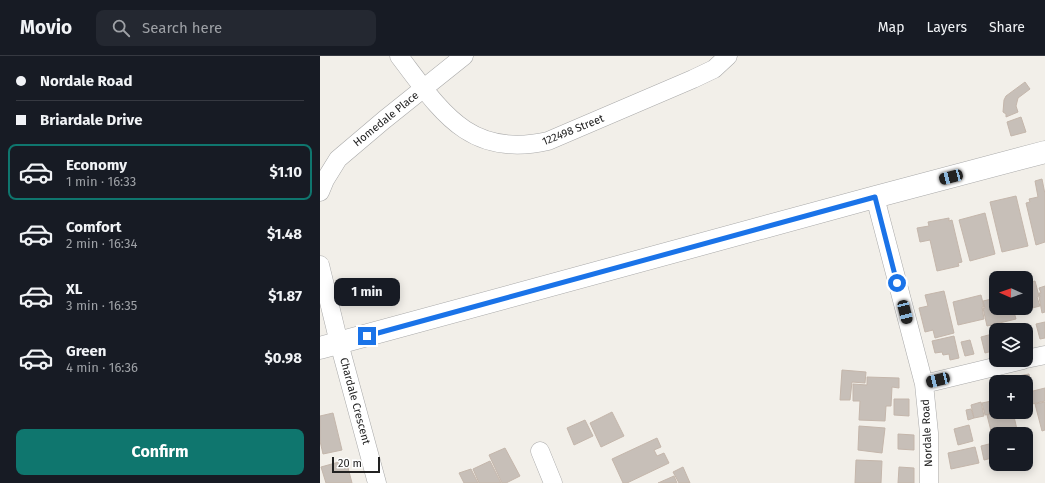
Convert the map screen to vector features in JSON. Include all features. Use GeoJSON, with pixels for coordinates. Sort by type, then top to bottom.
{"type":"FeatureCollection","features":[{"type":"Feature","properties":{"kind":"street","name":"122498 Street"},"geometry":{"type":"LineString","coordinates":[[399,56],[436,104],[461,127],[477,137],[494,143],[512,145],[534,144],[548,141],[693,79],[714,69],[728,56]]}},
{"type":"Feature","properties":{"kind":"street","name":"Homedale Place"},"geometry":{"type":"LineString","coordinates":[[320,192],[325,180],[338,159],[464,56]]}},
{"type":"Feature","properties":{"kind":"street"},"geometry":{"type":"LineString","coordinates":[[320,265],[329,345],[1045,152]]}},
{"type":"Feature","properties":{"kind":"street","name":"Nordale Road"},"geometry":{"type":"LineString","coordinates":[[875,197],[924,384],[929,434],[929,483]]}},
{"type":"Feature","properties":{"kind":"street","name":"Chardale Crescent"},"geometry":{"type":"LineString","coordinates":[[329,345],[377,483]]}},
{"type":"Feature","properties":{"kind":"street"},"geometry":{"type":"LineString","coordinates":[[1033,358],[1045,355]]}},
{"type":"Feature","properties":{"kind":"street"},"geometry":{"type":"LineString","coordinates":[[924,384],[994,367]]}},
{"type":"Feature","properties":{"kind":"street"},"geometry":{"type":"LineString","coordinates":[[540,451],[554,483]]}},
{"type":"Feature","properties":{"kind":"building"},"geometry":{"type":"Polygon","coordinates":[[[1025,82],[1030,89],[1018,98],[1016,106],[1018,112],[1006,117],[1006,114],[1003,112],[1004,100],[1006,96],[1025,82]]]}},
{"type":"Feature","properties":{"kind":"building"},"geometry":{"type":"Polygon","coordinates":[[[1021,117],[1026,132],[1011,136],[1007,122],[1021,117]]]}},
{"type":"Feature","properties":{"kind":"building"},"geometry":{"type":"Polygon","coordinates":[[[1042,179],[1045,194],[1045,242],[1036,245],[1026,203],[1030,202],[1029,199],[1038,197],[1035,181],[1042,179]]]}},
{"type":"Feature","properties":{"kind":"building"},"geometry":{"type":"Polygon","coordinates":[[[1016,196],[1028,246],[1002,252],[990,202],[1016,196]]]}},
{"type":"Feature","properties":{"kind":"building"},"geometry":{"type":"Polygon","coordinates":[[[985,213],[995,254],[970,261],[959,220],[985,213]]]}},
{"type":"Feature","properties":{"kind":"building"},"geometry":{"type":"Polygon","coordinates":[[[949,218],[949,221],[952,220],[962,262],[958,263],[959,266],[937,271],[930,240],[920,242],[917,228],[929,226],[928,222],[949,218]]]}},
{"type":"Feature","properties":{"kind":"building"},"geometry":{"type":"Polygon","coordinates":[[[1033,281],[1035,281],[1040,306],[1033,308],[1033,281]]]}},
{"type":"Feature","properties":{"kind":"building"},"geometry":{"type":"Polygon","coordinates":[[[1045,286],[1045,312],[1042,313],[1039,297],[1039,293],[1041,293],[1039,288],[1045,286]]]}},
{"type":"Feature","properties":{"kind":"building"},"geometry":{"type":"Polygon","coordinates":[[[944,291],[954,333],[935,338],[933,330],[925,332],[919,308],[928,306],[925,295],[944,291]]]}},
{"type":"Feature","properties":{"kind":"building"},"geometry":{"type":"Polygon","coordinates":[[[981,295],[984,307],[982,307],[984,319],[958,325],[953,302],[981,295]]]}},
{"type":"Feature","properties":{"kind":"building"},"geometry":{"type":"Polygon","coordinates":[[[989,300],[989,315],[1015,315],[1016,319],[999,323],[989,323],[989,326],[987,326],[983,301],[989,300]]]}},
{"type":"Feature","properties":{"kind":"building"},"geometry":{"type":"Polygon","coordinates":[[[1045,322],[1045,338],[1040,339],[1036,324],[1045,322]]]}},
{"type":"Feature","properties":{"kind":"building"},"geometry":{"type":"Polygon","coordinates":[[[989,335],[989,352],[985,353],[981,337],[989,335]]]}},
{"type":"Feature","properties":{"kind":"building"},"geometry":{"type":"Polygon","coordinates":[[[954,336],[959,358],[950,360],[949,354],[943,355],[942,352],[935,353],[932,341],[954,336]]]}},
{"type":"Feature","properties":{"kind":"building"},"geometry":{"type":"Polygon","coordinates":[[[970,340],[974,354],[965,356],[961,342],[970,340]]]}},
{"type":"Feature","properties":{"kind":"building"},"geometry":{"type":"Polygon","coordinates":[[[842,370],[866,372],[865,383],[852,382],[850,400],[840,400],[842,370]]]}},
{"type":"Feature","properties":{"kind":"building"},"geometry":{"type":"Polygon","coordinates":[[[867,377],[899,378],[899,388],[892,387],[891,406],[886,406],[885,421],[859,420],[860,401],[853,401],[853,384],[867,385],[867,377]]]}},
{"type":"Feature","properties":{"kind":"building"},"geometry":{"type":"Polygon","coordinates":[[[1045,388],[1045,401],[1033,404],[1033,391],[1045,388]]]}},
{"type":"Feature","properties":{"kind":"building"},"geometry":{"type":"Polygon","coordinates":[[[894,399],[909,399],[909,416],[894,415],[894,399]]]}},
{"type":"Feature","properties":{"kind":"building"},"geometry":{"type":"Polygon","coordinates":[[[981,402],[984,416],[974,418],[971,405],[981,402]]]}},
{"type":"Feature","properties":{"kind":"building"},"geometry":{"type":"Polygon","coordinates":[[[989,402],[989,414],[985,415],[982,403],[989,402]]]}},
{"type":"Feature","properties":{"kind":"building"},"geometry":{"type":"Polygon","coordinates":[[[1045,402],[1045,430],[1042,431],[1035,404],[1045,402]]]}},
{"type":"Feature","properties":{"kind":"building"},"geometry":{"type":"Polygon","coordinates":[[[971,409],[974,418],[968,420],[966,410],[971,409]]]}},
{"type":"Feature","properties":{"kind":"building"},"geometry":{"type":"Polygon","coordinates":[[[612,412],[624,436],[601,447],[590,423],[612,412]]]}},
{"type":"Feature","properties":{"kind":"building"},"geometry":{"type":"Polygon","coordinates":[[[333,413],[342,450],[323,454],[320,441],[320,416],[333,413]]]}},
{"type":"Feature","properties":{"kind":"building"},"geometry":{"type":"Polygon","coordinates":[[[987,415],[989,415],[989,419],[1015,419],[1016,427],[990,427],[987,415]]]}},
{"type":"Feature","properties":{"kind":"building"},"geometry":{"type":"Polygon","coordinates":[[[585,420],[593,436],[574,445],[567,428],[585,420]]]}},
{"type":"Feature","properties":{"kind":"building"},"geometry":{"type":"Polygon","coordinates":[[[969,425],[973,441],[958,445],[954,429],[969,425]]]}},
{"type":"Feature","properties":{"kind":"building"},"geometry":{"type":"Polygon","coordinates":[[[859,426],[885,428],[882,453],[858,450],[859,426]]]}},
{"type":"Feature","properties":{"kind":"building"},"geometry":{"type":"Polygon","coordinates":[[[898,434],[914,435],[914,450],[898,449],[898,434]]]}},
{"type":"Feature","properties":{"kind":"building"},"geometry":{"type":"Polygon","coordinates":[[[657,438],[661,447],[654,450],[657,456],[664,453],[669,463],[627,483],[623,483],[612,459],[657,438]]]}},
{"type":"Feature","properties":{"kind":"building"},"geometry":{"type":"Polygon","coordinates":[[[989,444],[989,459],[984,460],[981,446],[989,444]]]}},
{"type":"Feature","properties":{"kind":"building"},"geometry":{"type":"Polygon","coordinates":[[[975,447],[979,463],[951,469],[948,453],[975,447]]]}},
{"type":"Feature","properties":{"kind":"building"},"geometry":{"type":"Polygon","coordinates":[[[505,448],[520,476],[506,483],[502,483],[489,455],[505,448]]]}},
{"type":"Feature","properties":{"kind":"building"},"geometry":{"type":"Polygon","coordinates":[[[346,460],[352,483],[326,483],[321,467],[346,460]]]}},
{"type":"Feature","properties":{"kind":"building"},"geometry":{"type":"Polygon","coordinates":[[[856,460],[882,461],[881,483],[855,483],[856,460]]]}},
{"type":"Feature","properties":{"kind":"building"},"geometry":{"type":"Polygon","coordinates":[[[490,461],[501,483],[479,483],[473,469],[490,461]]]}},
{"type":"Feature","properties":{"kind":"building"},"geometry":{"type":"Polygon","coordinates":[[[683,467],[690,483],[679,483],[673,472],[683,467]]]}},
{"type":"Feature","properties":{"kind":"building"},"geometry":{"type":"Polygon","coordinates":[[[899,467],[914,468],[914,483],[898,483],[899,467]]]}},
{"type":"Feature","properties":{"kind":"building"},"geometry":{"type":"Polygon","coordinates":[[[471,469],[478,483],[464,483],[459,473],[471,469]]]}},
{"type":"Feature","properties":{"kind":"building"},"geometry":{"type":"Polygon","coordinates":[[[674,476],[677,483],[658,483],[674,476]]]}},
{"type":"Feature","properties":{"kind":"route"},"geometry":{"type":"LineString","coordinates":[[367,336],[875,197],[897,283]]}}]}
